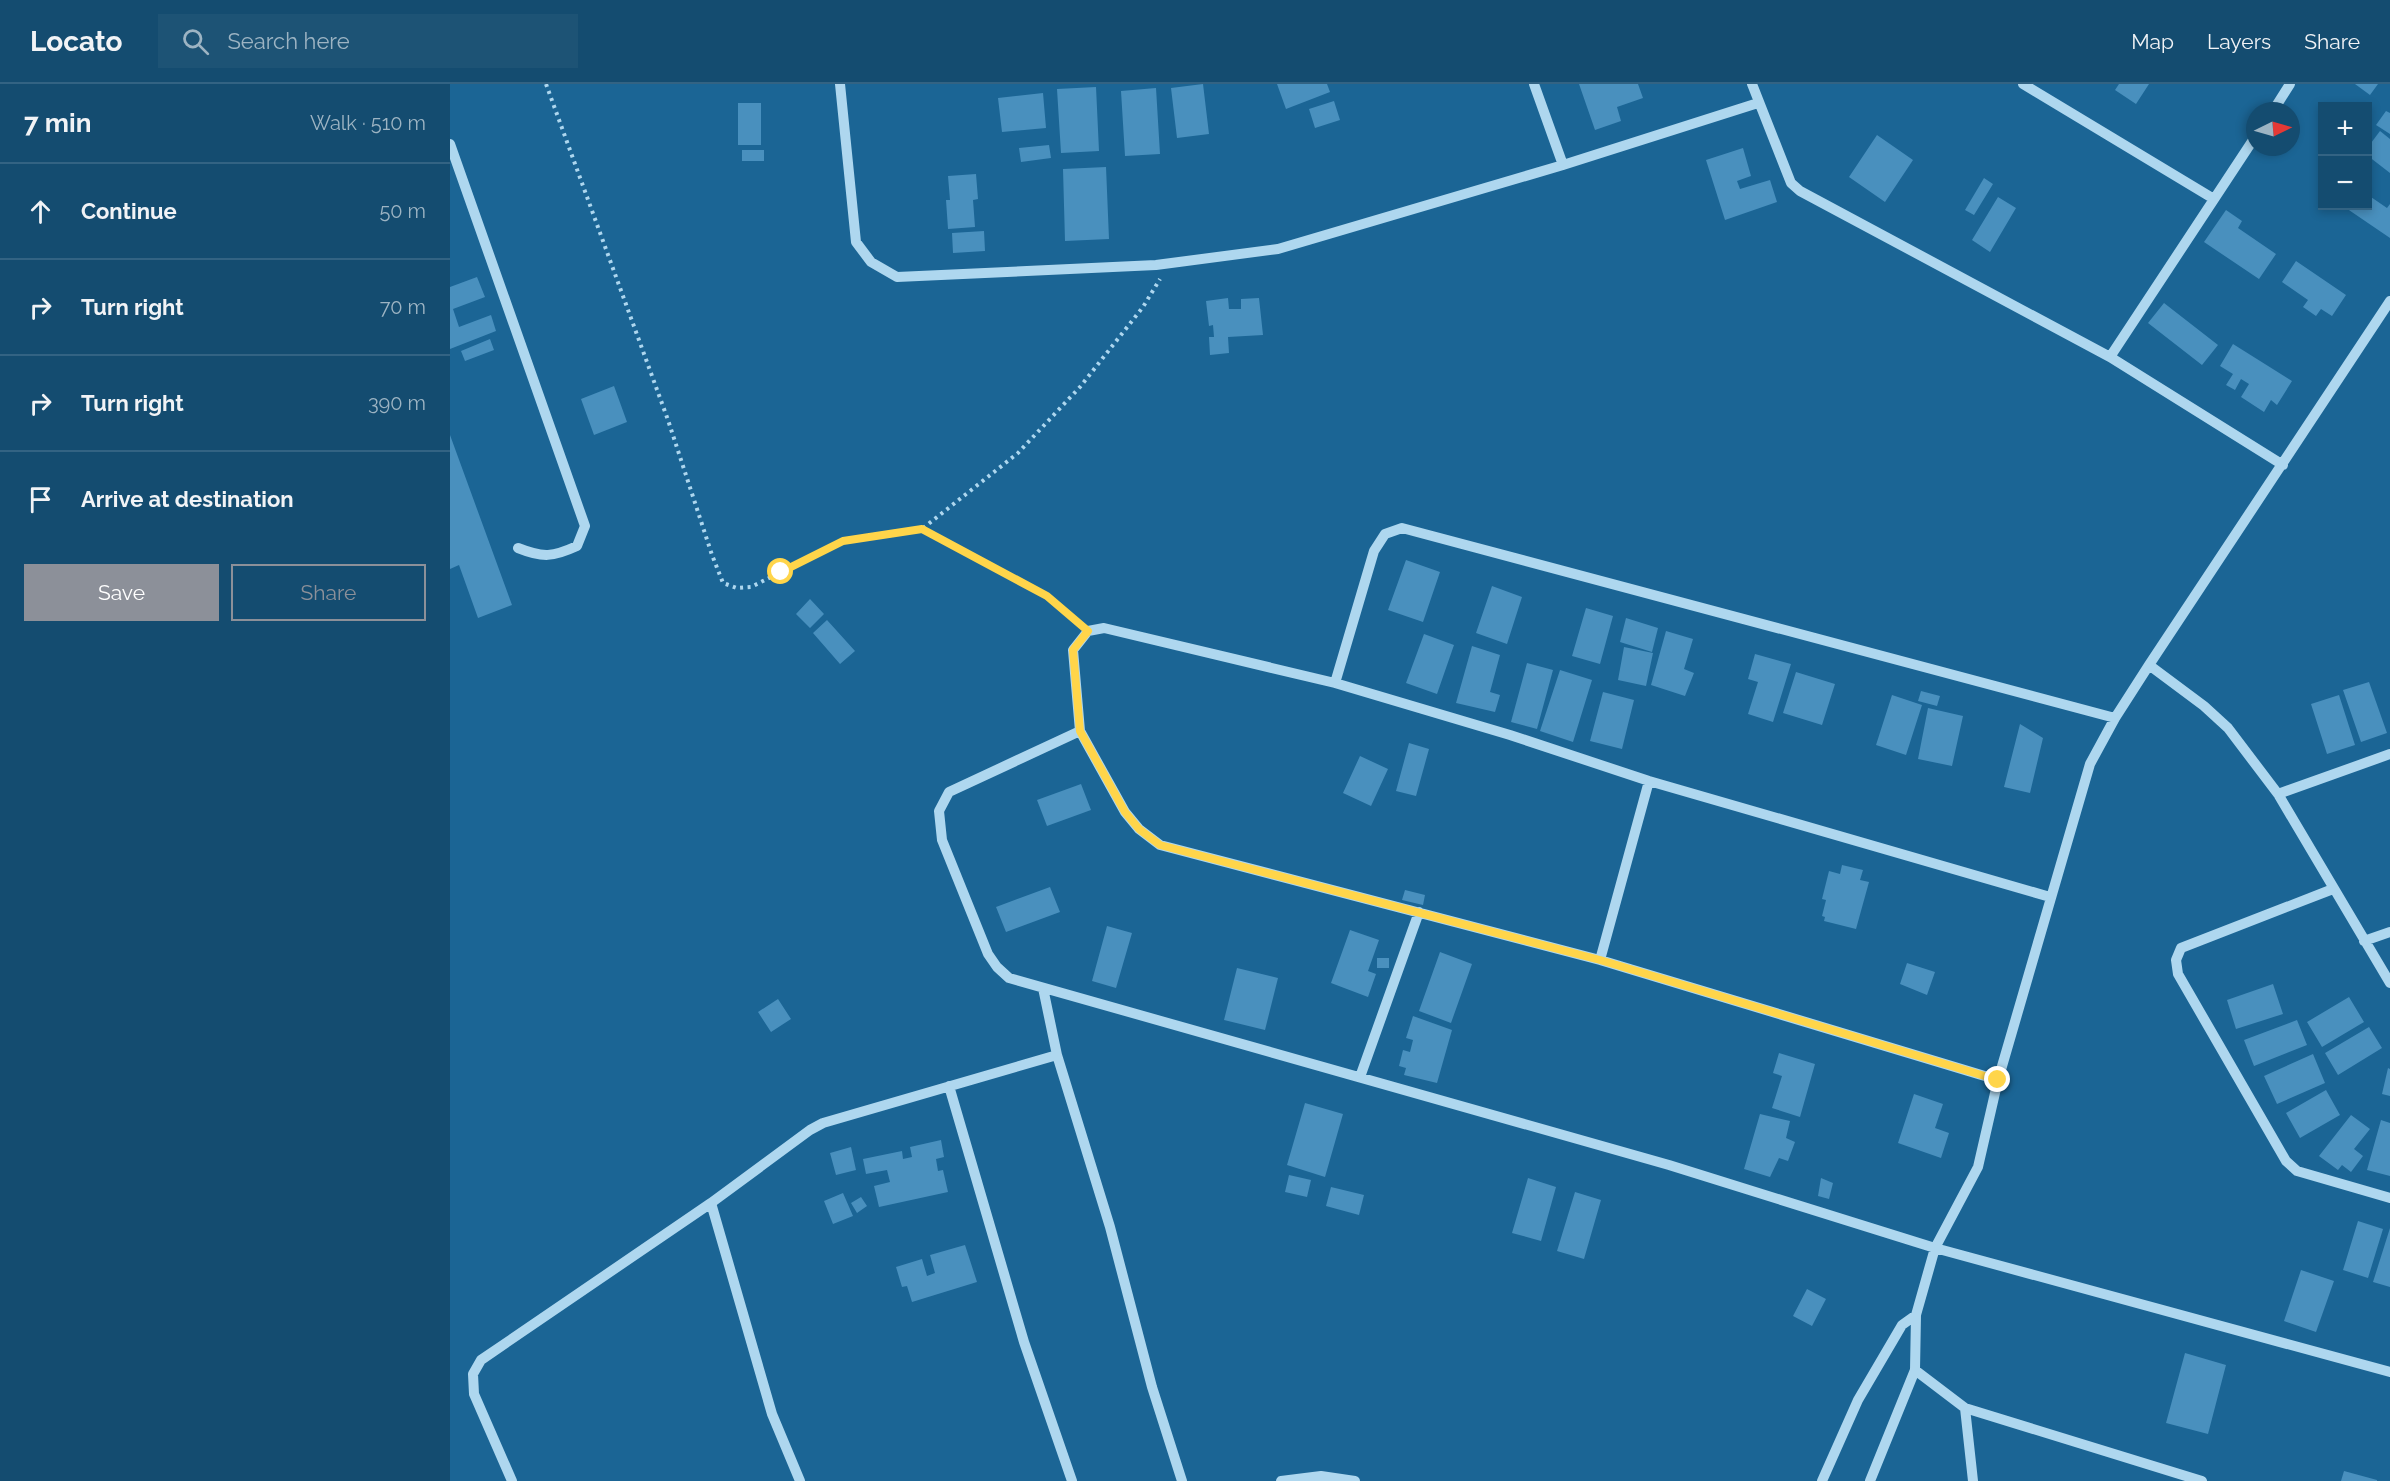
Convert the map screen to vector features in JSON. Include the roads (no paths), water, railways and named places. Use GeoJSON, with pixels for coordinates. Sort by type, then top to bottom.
{"type":"FeatureCollection","features":[{"type":"Feature","properties":{"kind":"street"},"geometry":{"type":"LineString","coordinates":[[840,84],[856,242],[871,262],[897,277],[1170,263],[1278,249],[1563,165],[1758,103]]}},
{"type":"Feature","properties":{"kind":"street"},"geometry":{"type":"LineString","coordinates":[[1534,84],[1563,165]]}},
{"type":"Feature","properties":{"kind":"street"},"geometry":{"type":"LineString","coordinates":[[1752,84],[1791,183],[1800,191],[2110,357],[2283,465]]}},
{"type":"Feature","properties":{"kind":"street"},"geometry":{"type":"LineString","coordinates":[[2023,84],[2214,199]]}},
{"type":"Feature","properties":{"kind":"street"},"geometry":{"type":"LineString","coordinates":[[2278,102],[2290,84]]}},
{"type":"Feature","properties":{"kind":"street"},"geometry":{"type":"LineString","coordinates":[[450,144],[585,526],[577,546],[558,555],[536,555],[518,548]]}},
{"type":"Feature","properties":{"kind":"street"},"geometry":{"type":"LineString","coordinates":[[2110,357],[2246,151]]}},
{"type":"Feature","properties":{"kind":"street"},"geometry":{"type":"LineString","coordinates":[[1870,1481],[1915,1370],[1916,1315],[1935,1248],[1978,1167],[1998,1080],[2090,764],[2115,718],[2149,665],[2390,301]]}},
{"type":"Feature","properties":{"kind":"street"},"geometry":{"type":"LineString","coordinates":[[1335,683],[1374,551],[1385,534],[1402,528],[2115,718]]}},
{"type":"Feature","properties":{"kind":"street"},"geometry":{"type":"LineString","coordinates":[[1998,1080],[1600,960],[1160,845],[1139,829],[1125,812],[1080,731],[1073,650],[1088,631],[1104,628],[1335,683],[1510,735],[1649,781],[2050,897]]}},
{"type":"Feature","properties":{"kind":"street"},"geometry":{"type":"LineString","coordinates":[[2149,665],[2204,706],[2228,728],[2278,794],[2390,983]]}},
{"type":"Feature","properties":{"kind":"street"},"geometry":{"type":"LineString","coordinates":[[1080,731],[949,792],[939,812],[942,840],[988,954],[1009,978],[1670,1165],[1935,1248],[2390,1372]]}},
{"type":"Feature","properties":{"kind":"street"},"geometry":{"type":"LineString","coordinates":[[2278,794],[2390,754]]}},
{"type":"Feature","properties":{"kind":"street"},"geometry":{"type":"LineString","coordinates":[[1600,960],[1649,781]]}},
{"type":"Feature","properties":{"kind":"street"},"geometry":{"type":"LineString","coordinates":[[2333,889],[2181,948],[2176,960],[2178,974],[2290,1166],[2297,1171],[2390,1198]]}},
{"type":"Feature","properties":{"kind":"street"},"geometry":{"type":"LineString","coordinates":[[1360,1077],[1419,912]]}},
{"type":"Feature","properties":{"kind":"street"},"geometry":{"type":"LineString","coordinates":[[2364,941],[2390,932]]}},
{"type":"Feature","properties":{"kind":"street"},"geometry":{"type":"LineString","coordinates":[[1043,988],[1057,1055],[1110,1227],[1152,1387],[1182,1481]]}},
{"type":"Feature","properties":{"kind":"street"},"geometry":{"type":"LineString","coordinates":[[512,1481],[474,1394],[473,1374],[481,1360],[711,1203],[810,1130],[823,1123],[1057,1055]]}},
{"type":"Feature","properties":{"kind":"street"},"geometry":{"type":"LineString","coordinates":[[949,1086],[1024,1342],[1072,1481]]}},
{"type":"Feature","properties":{"kind":"street"},"geometry":{"type":"LineString","coordinates":[[711,1203],[772,1414],[800,1481]]}},
{"type":"Feature","properties":{"kind":"street"},"geometry":{"type":"LineString","coordinates":[[1822,1481],[1858,1400],[1902,1325],[1916,1315]]}},
{"type":"Feature","properties":{"kind":"street"},"geometry":{"type":"LineString","coordinates":[[1915,1370],[1965,1408],[2202,1481]]}},
{"type":"Feature","properties":{"kind":"street"},"geometry":{"type":"LineString","coordinates":[[1965,1408],[1973,1481]]}},
{"type":"Feature","properties":{"kind":"street"},"geometry":{"type":"LineString","coordinates":[[1281,1481],[1321,1476],[1355,1481]]}}]}
